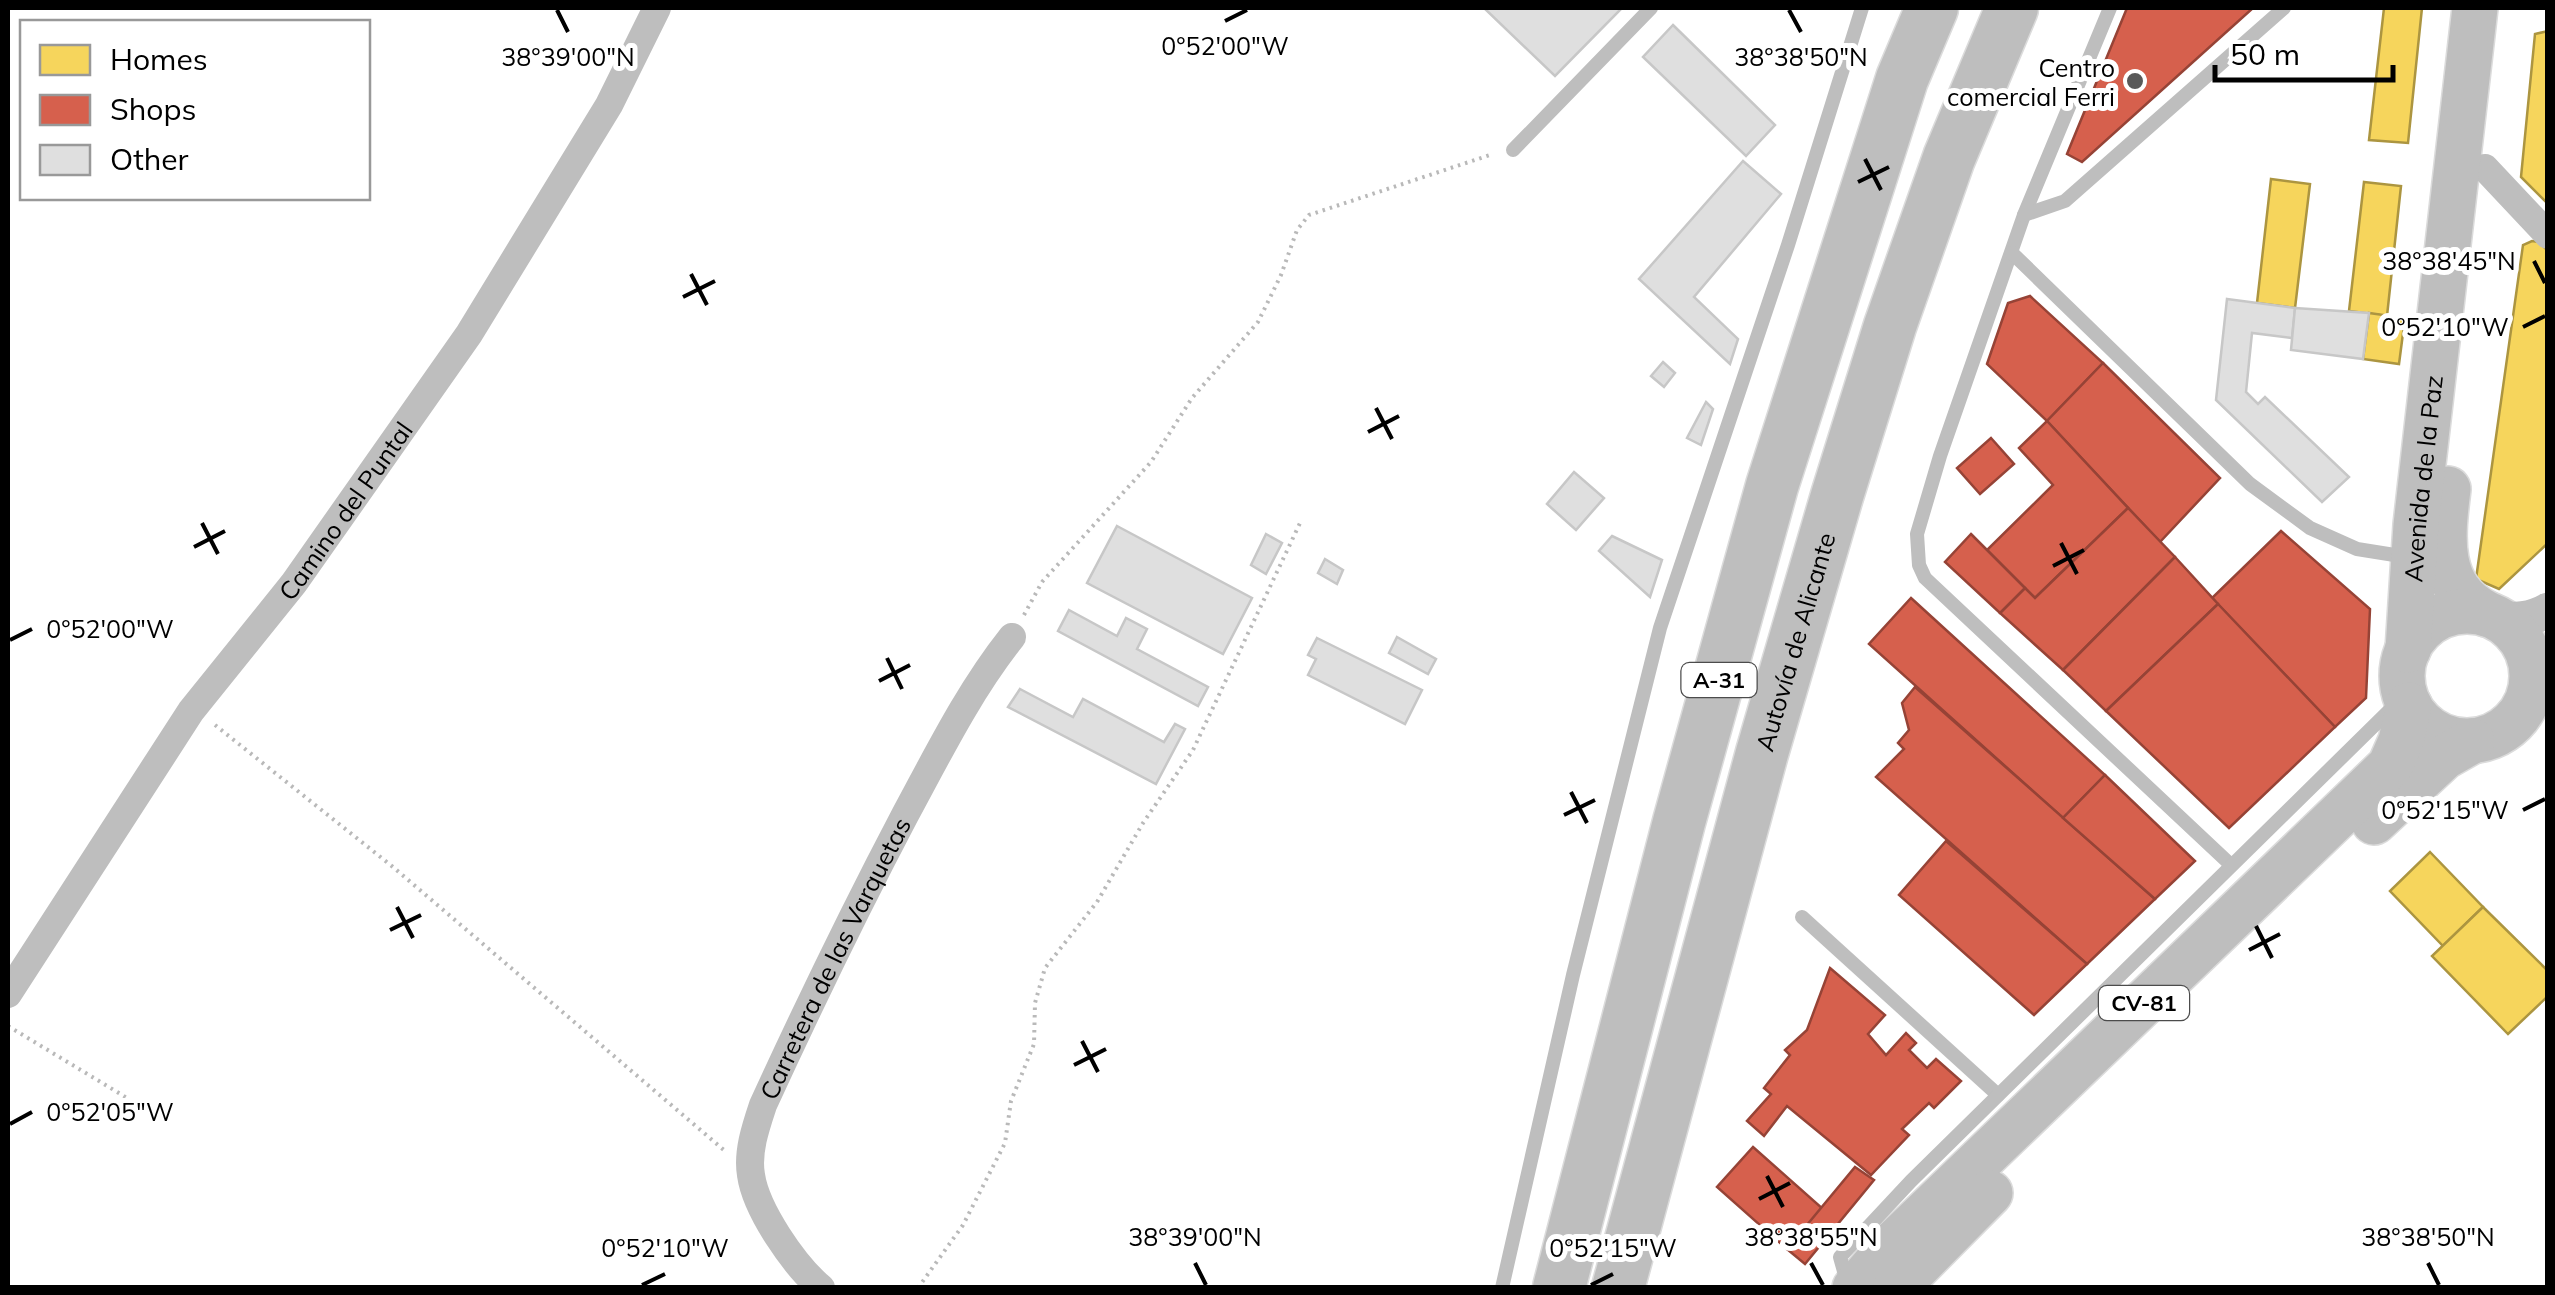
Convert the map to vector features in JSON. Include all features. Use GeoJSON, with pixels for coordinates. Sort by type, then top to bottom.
{"type":"FeatureCollection","features":[{"type":"Feature","properties":{"kind":"highway","name":"A-31"},"geometry":{"type":"LineString","coordinates":[[1559,1288],[1679,822],[1772,486],[1902,79],[1932,8]]}},
{"type":"Feature","properties":{"kind":"highway","name":"Autovía de Alicante"},"geometry":{"type":"LineString","coordinates":[[1618,1288],[1762,753],[1854,440],[1949,158],[2012,8]]}},
{"type":"Feature","properties":{"kind":"highway"},"geometry":{"type":"LineString","coordinates":[[1644,1288],[1665,1199],[1663,1131]]}},
{"type":"Feature","properties":{"kind":"main road","name":"Avenida de la Paz"},"geometry":{"type":"LineString","coordinates":[[2408,650],[2412,558],[2475,8]]}},
{"type":"Feature","properties":{"kind":"main road","name":"Avenida de la Paz"},"geometry":{"type":"LineString","coordinates":[[2491,617],[2462,598],[2451,580],[2446,570],[2443,529],[2503,8]]}},
{"type":"Feature","properties":{"kind":"main road"},"geometry":{"type":"LineString","coordinates":[[2408,650],[2425,626],[2443,616],[2464,611],[2491,617]]}},
{"type":"Feature","properties":{"kind":"main road","name":"CV-81"},"geometry":{"type":"LineString","coordinates":[[1896,1288],[2389,807],[2444,757],[2512,724],[2525,706],[2540,668],[2530,662],[2522,641],[2506,624],[2491,617]]}},
{"type":"Feature","properties":{"kind":"main road","name":"CV-81"},"geometry":{"type":"LineString","coordinates":[[1851,1288],[1890,1246],[2390,766],[2401,741],[2407,700],[2402,680],[2408,650]]}},
{"type":"Feature","properties":{"kind":"main road"},"geometry":{"type":"LineString","coordinates":[[2407,700],[2417,718],[2432,731],[2451,740],[2472,741]]}},
{"type":"Feature","properties":{"kind":"street","name":"Camino del Puntal"},"geometry":{"type":"LineString","coordinates":[[8,994],[191,711],[294,583],[470,334],[608,105],[657,8]]}},
{"type":"Feature","properties":{"kind":"street"},"geometry":{"type":"LineString","coordinates":[[2485,168],[2548,235]]}},
{"type":"Feature","properties":{"kind":"street"},"geometry":{"type":"LineString","coordinates":[[2491,617],[2519,620],[2548,610]]}},
{"type":"Feature","properties":{"kind":"street","name":"Carretera de las Varquetas"},"geometry":{"type":"LineString","coordinates":[[751,1175],[753,1135],[762,1105],[849,922],[950,732],[986,670],[1012,637]]}},
{"type":"Feature","properties":{"kind":"street"},"geometry":{"type":"LineString","coordinates":[[751,1175],[782,1241],[821,1288]]}},
{"type":"Feature","properties":{"kind":"lane"},"geometry":{"type":"LineString","coordinates":[[1512,150],[1651,8]]}},
{"type":"Feature","properties":{"kind":"lane"},"geometry":{"type":"LineString","coordinates":[[1502,1288],[1573,975],[1660,628],[1788,245],[1862,8]]}},
{"type":"Feature","properties":{"kind":"lane"},"geometry":{"type":"LineString","coordinates":[[2110,8],[2024,215],[1922,511],[1917,534],[1918,565],[1924,578],[2230,865]]}},
{"type":"Feature","properties":{"kind":"lane"},"geometry":{"type":"LineString","coordinates":[[2024,215],[2065,201],[2284,8]]}},
{"type":"Feature","properties":{"kind":"lane"},"geometry":{"type":"LineString","coordinates":[[2012,253],[2250,484],[2310,528],[2357,549],[2412,558]]}},
{"type":"Feature","properties":{"kind":"lane"},"geometry":{"type":"LineString","coordinates":[[1851,1288],[1840,1257],[1911,1181],[2230,865],[2407,700]]}},
{"type":"Feature","properties":{"kind":"lane"},"geometry":{"type":"LineString","coordinates":[[1802,917],[1998,1095]]}},
{"type":"Feature","properties":{"kind":"path"},"geometry":{"type":"LineString","coordinates":[[1012,637],[1042,582],[1151,462],[1192,398],[1258,322],[1282,275],[1297,230],[1310,215],[1474,158],[1512,150]]}},
{"type":"Feature","properties":{"kind":"path"},"geometry":{"type":"LineString","coordinates":[[918,1288],[963,1225],[1004,1143],[1011,1102],[1034,1044],[1035,1003],[1045,968],[1097,902],[1143,823],[1193,750],[1301,521]]}},
{"type":"Feature","properties":{"kind":"path"},"geometry":{"type":"LineString","coordinates":[[191,711],[225,732],[394,867],[751,1175]]}},
{"type":"Feature","properties":{"kind":"path"},"geometry":{"type":"LineString","coordinates":[[8,1026],[137,1104]]}},
{"type":"Feature","properties":{"kind":"building: Homes"},"geometry":{"type":"Polygon","coordinates":[[[2384,8],[2422,8],[2408,143],[2369,140],[2384,8]]]}},
{"type":"Feature","properties":{"kind":"building: Homes"},"geometry":{"type":"Polygon","coordinates":[[[2548,31],[2548,204],[2521,177],[2535,34],[2548,31]]]}},
{"type":"Feature","properties":{"kind":"building: Homes"},"geometry":{"type":"Polygon","coordinates":[[[2271,179],[2310,184],[2295,308],[2257,303],[2271,179]]]}},
{"type":"Feature","properties":{"kind":"building: Homes"},"geometry":{"type":"Polygon","coordinates":[[[2364,182],[2401,186],[2387,316],[2349,311],[2364,182]]]}},
{"type":"Feature","properties":{"kind":"building: Homes"},"geometry":{"type":"Polygon","coordinates":[[[2532,241],[2548,251],[2548,543],[2499,589],[2476,579],[2523,245],[2532,241]]]}},
{"type":"Feature","properties":{"kind":"building: Homes"},"geometry":{"type":"Polygon","coordinates":[[[2369,313],[2405,318],[2399,364],[2363,359],[2369,313]]]}},
{"type":"Feature","properties":{"kind":"building: Homes"},"geometry":{"type":"Polygon","coordinates":[[[2430,852],[2483,907],[2443,946],[2390,891],[2430,852]]]}},
{"type":"Feature","properties":{"kind":"building: Homes"},"geometry":{"type":"Polygon","coordinates":[[[2483,907],[2548,971],[2548,996],[2508,1034],[2432,956],[2483,907]]]}},
{"type":"Feature","properties":{"kind":"building: Shops","name":"Centro comercial Ferri"},"geometry":{"type":"Polygon","coordinates":[[[2127,8],[2253,8],[2082,162],[2067,154],[2127,8]]]}},
{"type":"Feature","properties":{"kind":"building: Shops"},"geometry":{"type":"Polygon","coordinates":[[[2030,296],[2103,363],[2047,421],[1987,364],[2008,303],[2030,296]]]}},
{"type":"Feature","properties":{"kind":"building: Shops"},"geometry":{"type":"Polygon","coordinates":[[[2103,363],[2220,478],[2160,542],[2047,421],[2103,363]]]}},
{"type":"Feature","properties":{"kind":"building: Shops"},"geometry":{"type":"Polygon","coordinates":[[[2047,421],[2128,508],[2035,598],[1987,550],[2053,485],[2019,448],[2047,421]]]}},
{"type":"Feature","properties":{"kind":"building: Shops"},"geometry":{"type":"Polygon","coordinates":[[[1991,438],[2014,464],[1980,494],[1957,468],[1991,438]]]}},
{"type":"Feature","properties":{"kind":"building: Shops"},"geometry":{"type":"Polygon","coordinates":[[[2128,508],[2175,557],[2063,670],[2000,613],[2025,588],[2035,598],[2128,508]]]}},
{"type":"Feature","properties":{"kind":"building: Shops"},"geometry":{"type":"Polygon","coordinates":[[[2281,531],[2370,609],[2366,698],[2335,727],[2212,598],[2281,531]]]}},
{"type":"Feature","properties":{"kind":"building: Shops"},"geometry":{"type":"Polygon","coordinates":[[[1971,534],[2025,588],[2000,613],[1945,562],[1971,534]]]}},
{"type":"Feature","properties":{"kind":"building: Shops"},"geometry":{"type":"Polygon","coordinates":[[[2175,557],[2218,604],[2106,711],[2063,670],[2175,557]]]}},
{"type":"Feature","properties":{"kind":"building: Shops"},"geometry":{"type":"Polygon","coordinates":[[[1911,598],[2105,775],[2063,818],[1869,644],[1911,598]]]}},
{"type":"Feature","properties":{"kind":"building: Shops"},"geometry":{"type":"Polygon","coordinates":[[[2218,604],[2335,727],[2229,828],[2106,711],[2218,604]]]}},
{"type":"Feature","properties":{"kind":"building: Shops"},"geometry":{"type":"Polygon","coordinates":[[[1915,687],[2155,899],[2087,964],[1876,777],[1904,749],[1898,743],[1909,730],[1902,703],[1915,687]]]}},
{"type":"Feature","properties":{"kind":"building: Shops"},"geometry":{"type":"Polygon","coordinates":[[[2105,775],[2195,861],[2155,899],[2063,818],[2105,775]]]}},
{"type":"Feature","properties":{"kind":"building: Shops"},"geometry":{"type":"Polygon","coordinates":[[[1946,841],[2087,964],[2034,1015],[1899,895],[1946,841]]]}},
{"type":"Feature","properties":{"kind":"building: Shops"},"geometry":{"type":"Polygon","coordinates":[[[1830,968],[1885,1015],[1868,1034],[1886,1055],[1906,1033],[1916,1043],[1909,1050],[1927,1068],[1936,1059],[1961,1081],[1934,1108],[1929,1103],[1902,1129],[1909,1135],[1871,1175],[1787,1106],[1764,1136],[1747,1121],[1771,1094],[1764,1088],[1790,1055],[1785,1050],[1807,1030],[1830,968]]]}},
{"type":"Feature","properties":{"kind":"building: Shops"},"geometry":{"type":"Polygon","coordinates":[[[1753,1147],[1823,1209],[1787,1249],[1717,1187],[1753,1147]]]}},
{"type":"Feature","properties":{"kind":"building: Shops"},"geometry":{"type":"Polygon","coordinates":[[[1855,1167],[1874,1180],[1805,1264],[1787,1249],[1855,1167]]]}},
{"type":"Feature","properties":{"kind":"building: Other"},"geometry":{"type":"Polygon","coordinates":[[[1484,8],[1622,8],[1555,76],[1484,8]]]}},
{"type":"Feature","properties":{"kind":"building: Other"},"geometry":{"type":"Polygon","coordinates":[[[1673,25],[1775,125],[1746,156],[1643,57],[1673,25]]]}},
{"type":"Feature","properties":{"kind":"building: Other"},"geometry":{"type":"Polygon","coordinates":[[[1743,161],[1781,194],[1694,297],[1738,339],[1730,364],[1639,279],[1743,161]]]}},
{"type":"Feature","properties":{"kind":"building: Other"},"geometry":{"type":"Polygon","coordinates":[[[2227,299],[2295,308],[2292,338],[2252,333],[2246,392],[2258,404],[2265,397],[2349,477],[2322,502],[2216,400],[2227,299]]]}},
{"type":"Feature","properties":{"kind":"building: Other"},"geometry":{"type":"Polygon","coordinates":[[[2295,308],[2369,313],[2363,359],[2291,350],[2295,308]]]}},
{"type":"Feature","properties":{"kind":"building: Other"},"geometry":{"type":"Polygon","coordinates":[[[1663,362],[1675,373],[1664,387],[1651,376],[1663,362]]]}},
{"type":"Feature","properties":{"kind":"building: Other"},"geometry":{"type":"Polygon","coordinates":[[[1706,402],[1713,409],[1701,445],[1687,438],[1706,402]]]}},
{"type":"Feature","properties":{"kind":"building: Other"},"geometry":{"type":"Polygon","coordinates":[[[1574,472],[1604,498],[1576,530],[1547,504],[1574,472]]]}},
{"type":"Feature","properties":{"kind":"building: Other"},"geometry":{"type":"Polygon","coordinates":[[[1117,526],[1252,598],[1223,654],[1087,583],[1117,526]]]}},
{"type":"Feature","properties":{"kind":"building: Other"},"geometry":{"type":"Polygon","coordinates":[[[1266,534],[1282,543],[1266,574],[1251,565],[1266,534]]]}},
{"type":"Feature","properties":{"kind":"building: Other"},"geometry":{"type":"Polygon","coordinates":[[[1612,536],[1662,560],[1650,597],[1599,551],[1612,536]]]}},
{"type":"Feature","properties":{"kind":"building: Other"},"geometry":{"type":"Polygon","coordinates":[[[1325,559],[1343,570],[1337,584],[1318,573],[1325,559]]]}},
{"type":"Feature","properties":{"kind":"building: Other"},"geometry":{"type":"Polygon","coordinates":[[[1069,610],[1117,636],[1126,618],[1147,629],[1137,649],[1208,687],[1198,706],[1058,631],[1069,610]]]}},
{"type":"Feature","properties":{"kind":"building: Other"},"geometry":{"type":"Polygon","coordinates":[[[1397,637],[1436,659],[1428,674],[1389,653],[1397,637]]]}},
{"type":"Feature","properties":{"kind":"building: Other"},"geometry":{"type":"Polygon","coordinates":[[[1317,638],[1422,690],[1405,724],[1308,675],[1316,659],[1308,655],[1317,638]]]}},
{"type":"Feature","properties":{"kind":"building: Other"},"geometry":{"type":"Polygon","coordinates":[[[1020,689],[1073,717],[1083,699],[1164,742],[1175,724],[1185,729],[1156,784],[1008,707],[1020,689]]]}},
{"type":"Feature","properties":{"kind":"place","name":"Centro comercial Ferri"},"geometry":{"type":"Point","coordinates":[2135,81]}}]}
